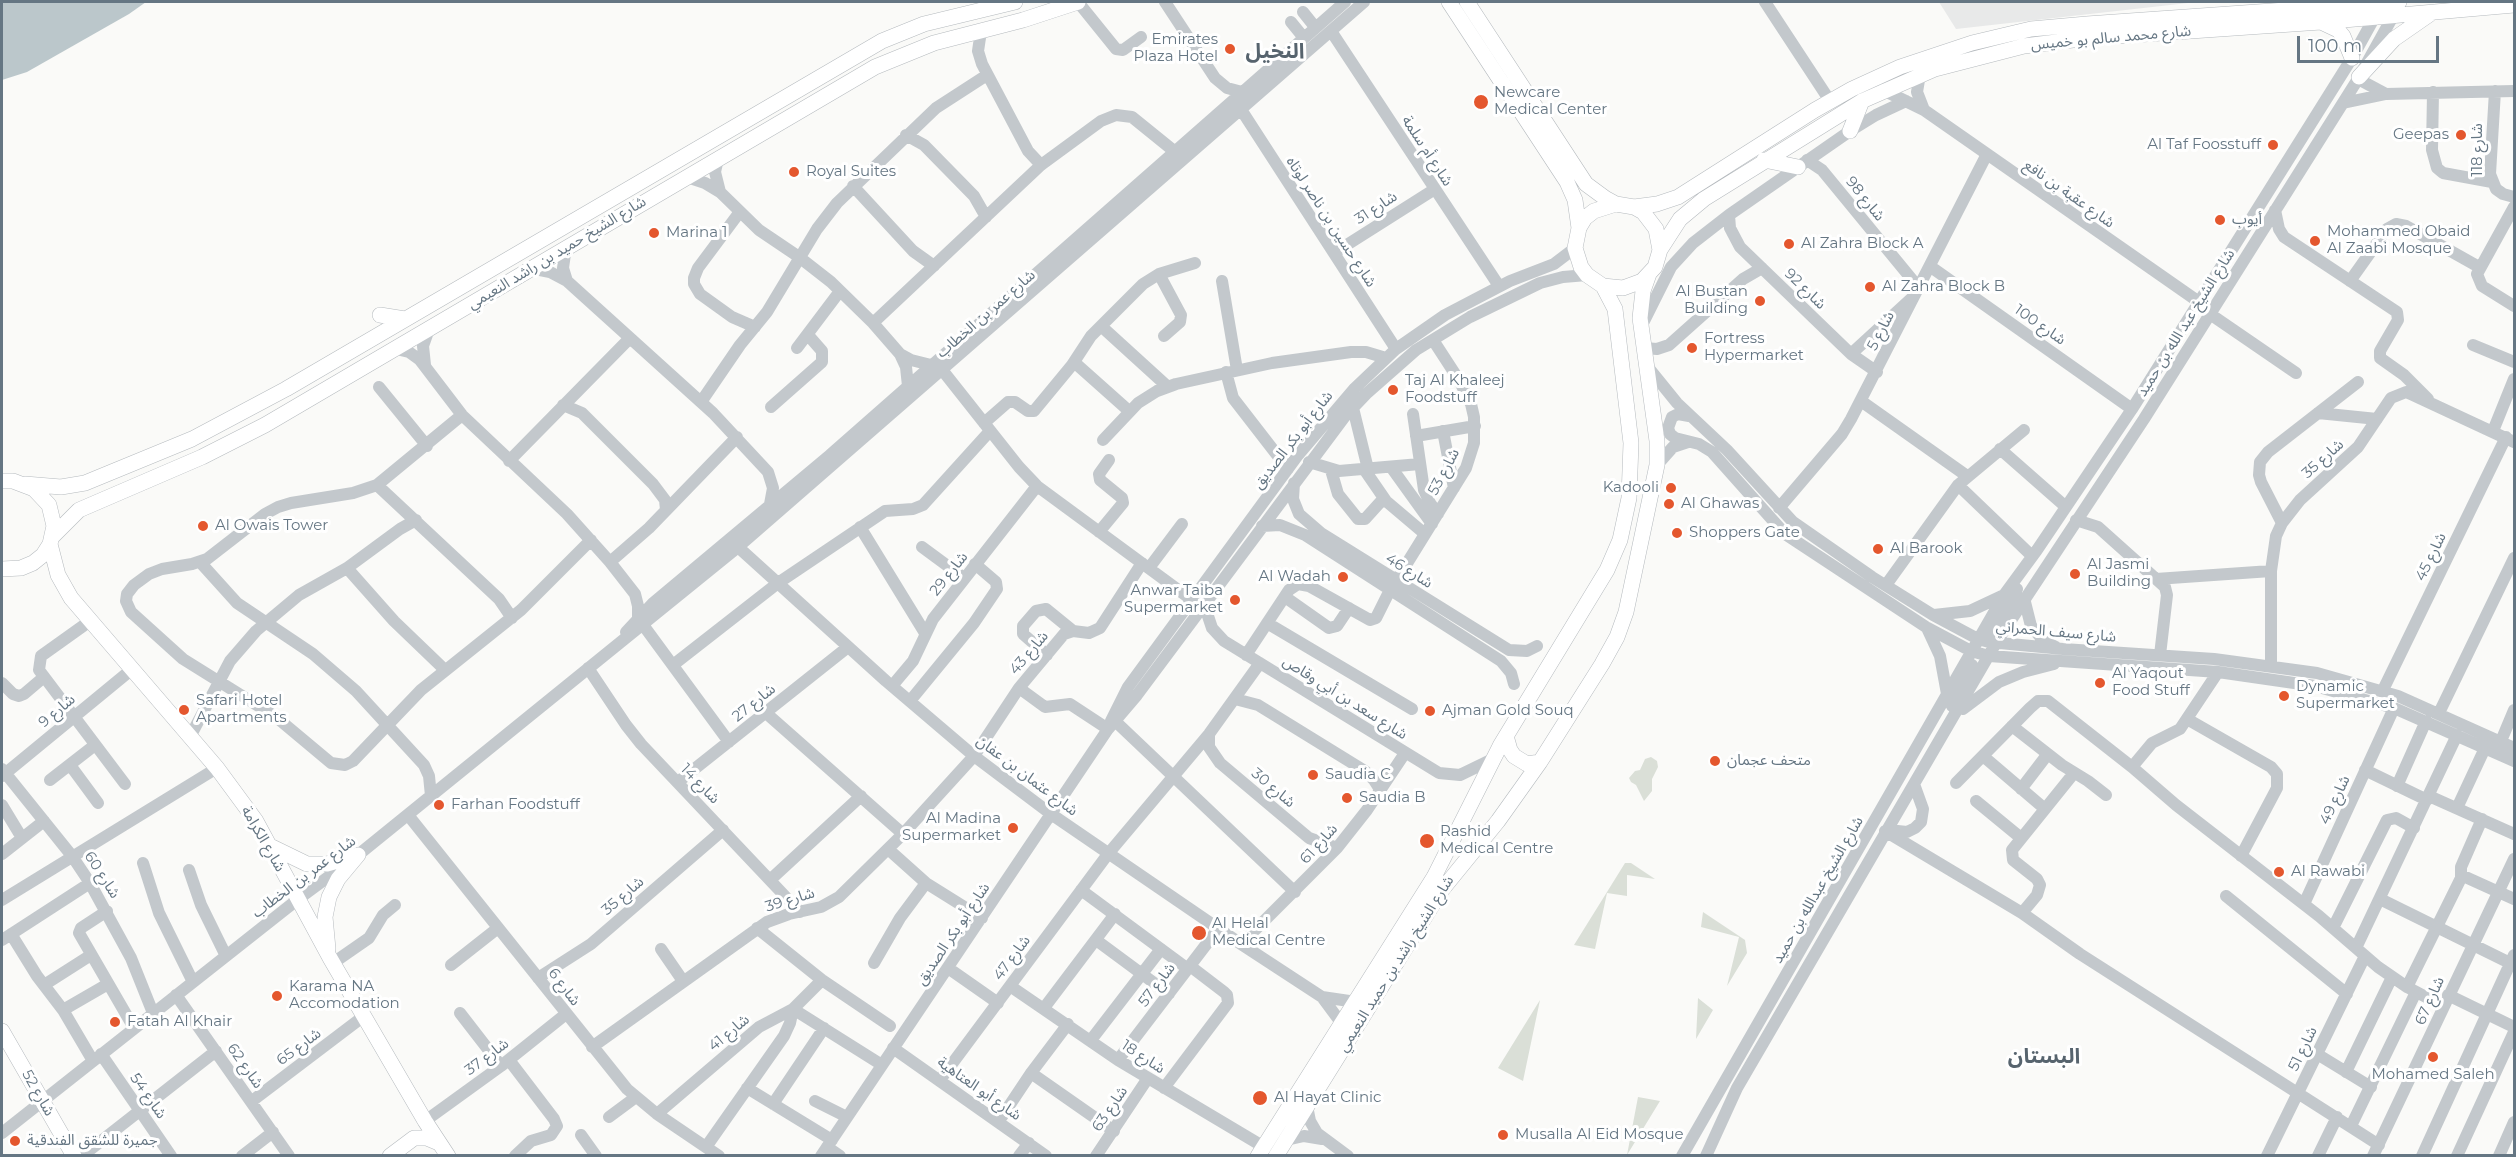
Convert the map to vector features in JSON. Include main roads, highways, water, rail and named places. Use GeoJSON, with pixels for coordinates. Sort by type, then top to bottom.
{"type":"FeatureCollection","features":[{"type":"Feature","properties":{"kind":"main road","name":"شارع الشيخ حميد بن راشد النعيمي"},"geometry":{"type":"LineString","coordinates":[[2,482],[49,487],[73,486],[159,454],[255,407],[882,41],[924,24],[1015,2]]}},
{"type":"Feature","properties":{"kind":"main road","name":"شارع الشيخ حميد بن راشد النعيمي"},"geometry":{"type":"LineString","coordinates":[[2,569],[21,568],[33,563],[43,555],[51,540],[69,518],[92,503],[170,471],[234,441],[894,58],[934,43],[1023,20],[1078,2]]}},
{"type":"Feature","properties":{"kind":"main road"},"geometry":{"type":"LineString","coordinates":[[1449,2],[1567,182],[1575,200],[1579,228],[1575,248],[1577,258],[1587,275],[1603,286],[1623,288],[1642,281],[1658,259],[1660,250],[1660,239],[1651,220],[1634,207],[1616,204],[1594,192],[1579,174],[1467,2]]}},
{"type":"Feature","properties":{"kind":"main road","name":"شارع محمد سالم بو خميس"},"geometry":{"type":"LineString","coordinates":[[1634,207],[1657,204],[1678,197],[1830,101],[1886,72],[1930,55],[2020,31],[2219,13],[2384,2],[2431,13],[2514,6]]}},
{"type":"Feature","properties":{"kind":"main road","name":"شارع محمد سالم بو خميس"},"geometry":{"type":"LineString","coordinates":[[1660,250],[1675,225],[1687,212],[1764,160],[1862,101],[1920,74],[2038,44],[2089,38],[2321,22],[2375,16],[2398,6]]}},
{"type":"Feature","properties":{"kind":"main road"},"geometry":{"type":"LineString","coordinates":[[2358,78],[2394,39],[2431,13]]}},
{"type":"Feature","properties":{"kind":"main road"},"geometry":{"type":"LineString","coordinates":[[2321,22],[2338,30],[2346,41],[2352,58]]}},
{"type":"Feature","properties":{"kind":"main road"},"geometry":{"type":"LineString","coordinates":[[1850,131],[1862,101]]}},
{"type":"Feature","properties":{"kind":"main road"},"geometry":{"type":"LineString","coordinates":[[1764,160],[1802,163]]}},
{"type":"Feature","properties":{"kind":"main road"},"geometry":{"type":"LineString","coordinates":[[1579,228],[1594,211],[1616,204]]}},
{"type":"Feature","properties":{"kind":"main road","name":"شارع الشيخ راشد بن حميد النعيمي"},"geometry":{"type":"LineString","coordinates":[[1266,1153],[1286,1140],[1444,885],[1498,821],[1540,762],[1602,664],[1622,624],[1654,488],[1657,465],[1657,441],[1641,327],[1641,300],[1649,274]]}},
{"type":"Feature","properties":{"kind":"main road","name":"شارع الشيخ راشد بن حميد النعيمي"},"geometry":{"type":"LineString","coordinates":[[1266,1153],[1342,1024],[1442,863],[1493,759],[1607,570],[1620,540],[1631,480],[1631,443],[1615,309],[1603,286]]}},
{"type":"Feature","properties":{"kind":"main road"},"geometry":{"type":"LineString","coordinates":[[380,315],[405,319]]}},
{"type":"Feature","properties":{"kind":"main road","name":"شارع الكرامة"},"geometry":{"type":"LineString","coordinates":[[25,484],[43,496],[49,505],[52,515],[51,540],[62,582],[90,621],[217,768],[256,821],[297,900],[425,1121],[444,1149]]}},
{"type":"Feature","properties":{"kind":"main road"},"geometry":{"type":"LineString","coordinates":[[1506,736],[1514,756],[1527,764],[1540,762]]}},
{"type":"Feature","properties":{"kind":"main road"},"geometry":{"type":"LineString","coordinates":[[270,846],[307,864],[327,864],[358,855],[338,879],[329,897],[325,927],[332,960]]}},
{"type":"Feature","properties":{"kind":"main road","name":"شارع 52"},"geometry":{"type":"LineString","coordinates":[[2,1031],[6,1050],[43,1100],[74,1155]]}},
{"type":"Feature","properties":{"kind":"main road"},"geometry":{"type":"LineString","coordinates":[[390,1155],[414,1138],[427,1138],[444,1149]]}},
{"type":"Feature","properties":{"kind":"place","name":"Emirates Plaza Hotel"},"geometry":{"type":"Point","coordinates":[1230,49]}},
{"type":"Feature","properties":{"kind":"place","name":"Newcare Medical Center"},"geometry":{"type":"Point","coordinates":[1481,102]}},
{"type":"Feature","properties":{"kind":"place","name":"Geepas"},"geometry":{"type":"Point","coordinates":[2461,135]}},
{"type":"Feature","properties":{"kind":"place","name":"Al Taf Foosstuff"},"geometry":{"type":"Point","coordinates":[2273,145]}},
{"type":"Feature","properties":{"kind":"place","name":"Royal Suites"},"geometry":{"type":"Point","coordinates":[794,172]}},
{"type":"Feature","properties":{"kind":"place","name":"أيوب"},"geometry":{"type":"Point","coordinates":[2220,220]}},
{"type":"Feature","properties":{"kind":"place","name":"Marina 1"},"geometry":{"type":"Point","coordinates":[654,233]}},
{"type":"Feature","properties":{"kind":"place","name":"Mohammed Obaid Al Zaabi Mosque"},"geometry":{"type":"Point","coordinates":[2315,241]}},
{"type":"Feature","properties":{"kind":"place","name":"Al Zahra Block A"},"geometry":{"type":"Point","coordinates":[1789,244]}},
{"type":"Feature","properties":{"kind":"place","name":"Al Zahra Block B"},"geometry":{"type":"Point","coordinates":[1870,287]}},
{"type":"Feature","properties":{"kind":"place","name":"Al Bustan Building"},"geometry":{"type":"Point","coordinates":[1760,301]}},
{"type":"Feature","properties":{"kind":"place","name":"Fortress Hypermarket"},"geometry":{"type":"Point","coordinates":[1692,348]}},
{"type":"Feature","properties":{"kind":"place","name":"Taj Al Khaleej Foodstuff"},"geometry":{"type":"Point","coordinates":[1393,390]}},
{"type":"Feature","properties":{"kind":"place","name":"Kadooli"},"geometry":{"type":"Point","coordinates":[1671,488]}},
{"type":"Feature","properties":{"kind":"place","name":"Al Ghawas"},"geometry":{"type":"Point","coordinates":[1669,504]}},
{"type":"Feature","properties":{"kind":"place","name":"Al Owais Tower"},"geometry":{"type":"Point","coordinates":[203,526]}},
{"type":"Feature","properties":{"kind":"place","name":"Shoppers Gate"},"geometry":{"type":"Point","coordinates":[1677,533]}},
{"type":"Feature","properties":{"kind":"place","name":"Al Barook"},"geometry":{"type":"Point","coordinates":[1878,549]}},
{"type":"Feature","properties":{"kind":"place","name":"Al Jasmi Building"},"geometry":{"type":"Point","coordinates":[2075,574]}},
{"type":"Feature","properties":{"kind":"place","name":"Al Wadah"},"geometry":{"type":"Point","coordinates":[1343,577]}},
{"type":"Feature","properties":{"kind":"place","name":"Anwar Taiba Supermarket"},"geometry":{"type":"Point","coordinates":[1235,600]}},
{"type":"Feature","properties":{"kind":"place","name":"Al Yaqout Food Stuff"},"geometry":{"type":"Point","coordinates":[2100,683]}},
{"type":"Feature","properties":{"kind":"place","name":"Dynamic Supermarket"},"geometry":{"type":"Point","coordinates":[2284,696]}},
{"type":"Feature","properties":{"kind":"place","name":"Safari Hotel Apartments"},"geometry":{"type":"Point","coordinates":[184,710]}},
{"type":"Feature","properties":{"kind":"place","name":"Ajman Gold Souq"},"geometry":{"type":"Point","coordinates":[1430,711]}},
{"type":"Feature","properties":{"kind":"place","name":"متحف عجمان"},"geometry":{"type":"Point","coordinates":[1715,761]}},
{"type":"Feature","properties":{"kind":"place","name":"Saudia C"},"geometry":{"type":"Point","coordinates":[1313,775]}},
{"type":"Feature","properties":{"kind":"place","name":"Saudia B"},"geometry":{"type":"Point","coordinates":[1347,798]}},
{"type":"Feature","properties":{"kind":"place","name":"Farhan Foodstuff"},"geometry":{"type":"Point","coordinates":[439,805]}},
{"type":"Feature","properties":{"kind":"place","name":"Al Madina Supermarket"},"geometry":{"type":"Point","coordinates":[1013,828]}},
{"type":"Feature","properties":{"kind":"place","name":"Rashid Medical Centre"},"geometry":{"type":"Point","coordinates":[1427,841]}},
{"type":"Feature","properties":{"kind":"place","name":"Al Rawabi"},"geometry":{"type":"Point","coordinates":[2279,872]}},
{"type":"Feature","properties":{"kind":"place","name":"Al Helal Medical Centre"},"geometry":{"type":"Point","coordinates":[1199,933]}},
{"type":"Feature","properties":{"kind":"place","name":"Karama NA Accomodation"},"geometry":{"type":"Point","coordinates":[277,996]}},
{"type":"Feature","properties":{"kind":"place","name":"Fatah Al Khair"},"geometry":{"type":"Point","coordinates":[115,1022]}},
{"type":"Feature","properties":{"kind":"place","name":"Mohamed Saleh"},"geometry":{"type":"Point","coordinates":[2433,1057]}},
{"type":"Feature","properties":{"kind":"place","name":"Al Hayat Clinic"},"geometry":{"type":"Point","coordinates":[1260,1098]}},
{"type":"Feature","properties":{"kind":"place","name":"Musalla Al Eid Mosque"},"geometry":{"type":"Point","coordinates":[1503,1135]}},
{"type":"Feature","properties":{"kind":"place","name":"جميرة للشقق الفندقية"},"geometry":{"type":"Point","coordinates":[15,1141]}},
{"type":"Feature","properties":{"kind":"district","name":"النخيل"},"geometry":{"type":"Point","coordinates":[1275,52]}},
{"type":"Feature","properties":{"kind":"district","name":"البستان"},"geometry":{"type":"Point","coordinates":[2044,1057]}}]}
